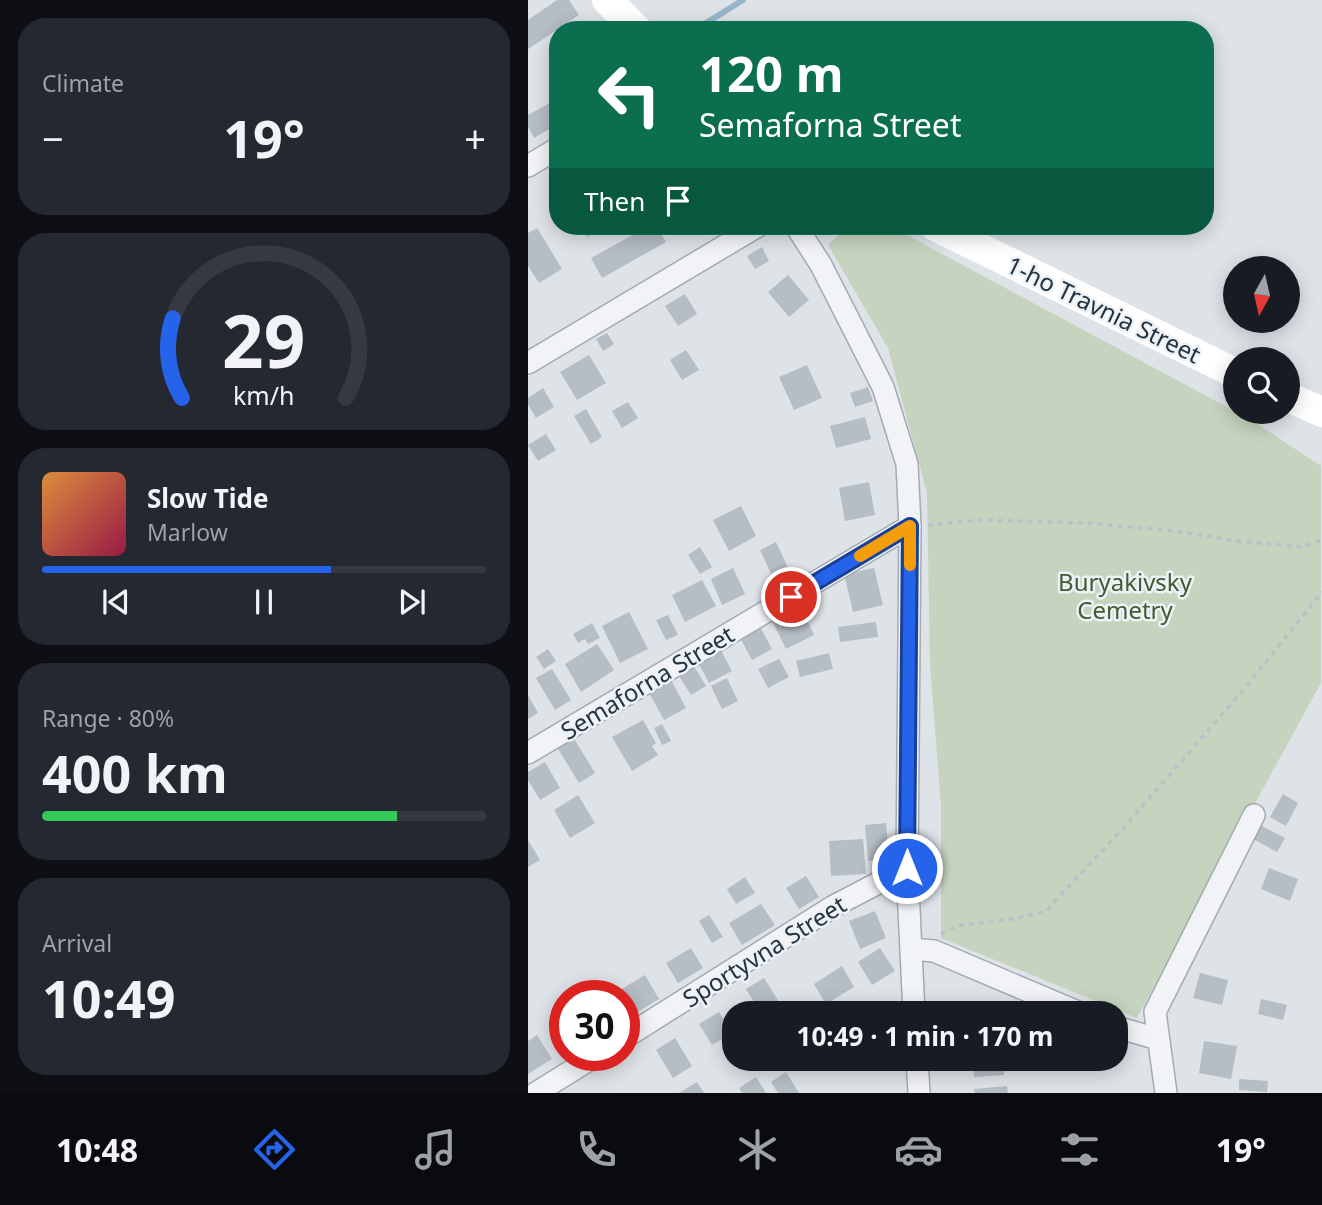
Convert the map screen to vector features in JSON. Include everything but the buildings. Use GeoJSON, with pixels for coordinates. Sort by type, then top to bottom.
{"type":"FeatureCollection","features":[{"type":"Feature","properties":{"kind":"street"},"geometry":{"type":"LineString","coordinates":[[607,0],[628,21]]}},
{"type":"Feature","properties":{"kind":"street"},"geometry":{"type":"LineString","coordinates":[[528,166],[549,153]]}},
{"type":"Feature","properties":{"kind":"street"},"geometry":{"type":"LineString","coordinates":[[528,363],[743,235]]}},
{"type":"Feature","properties":{"kind":"street"},"geometry":{"type":"LineString","coordinates":[[802,235],[821,265],[883,387],[907,464],[910,526],[907,868],[913,1001]]}},
{"type":"Feature","properties":{"kind":"street","name":"1-ho Travnia Street"},"geometry":{"type":"LineString","coordinates":[[953,235],[1223,367]]}},
{"type":"Feature","properties":{"kind":"street"},"geometry":{"type":"LineString","coordinates":[[1300,402],[1321,412]]}},
{"type":"Feature","properties":{"kind":"street","name":"Semaforna Street"},"geometry":{"type":"LineString","coordinates":[[528,753],[910,526]]}},
{"type":"Feature","properties":{"kind":"street"},"geometry":{"type":"LineString","coordinates":[[1166,1093],[1155,1012],[1254,815]]}},
{"type":"Feature","properties":{"kind":"street","name":"Sportyvna Street"},"geometry":{"type":"LineString","coordinates":[[640,1028],[834,906],[907,868]]}},
{"type":"Feature","properties":{"kind":"street"},"geometry":{"type":"LineString","coordinates":[[911,949],[934,951],[1052,1001]]}},
{"type":"Feature","properties":{"kind":"street"},"geometry":{"type":"LineString","coordinates":[[1128,1030],[1158,1039]]}},
{"type":"Feature","properties":{"kind":"street"},"geometry":{"type":"LineString","coordinates":[[536,1093],[571,1071]]}},
{"type":"Feature","properties":{"kind":"street"},"geometry":{"type":"LineString","coordinates":[[917,1071],[917,1092]]}},
{"type":"Feature","properties":{"kind":"path"},"geometry":{"type":"LineString","coordinates":[[910,526],[982,520],[1084,523],[1176,531],[1229,540],[1301,547],[1321,540]]}},
{"type":"Feature","properties":{"kind":"path"},"geometry":{"type":"LineString","coordinates":[[911,949],[957,926],[1045,912],[1126,825],[1244,688],[1321,592]]}},
{"type":"Feature","properties":{"kind":"green space","name":"Buryakivsky Cemetry"},"geometry":{"type":"Polygon","coordinates":[[[838,235],[907,235],[1223,405],[1223,424],[1258,424],[1321,466],[1321,683],[1137,1018],[1128,1014],[1128,1001],[1095,1001],[941,938],[941,806],[930,664],[927,493],[888,348],[828,245],[838,235]]]}},
{"type":"Feature","properties":{"kind":"waterway"},"geometry":{"type":"LineString","coordinates":[[709,21],[743,0]]}},
{"type":"Feature","properties":{"kind":"slow traffic"},"geometry":{"type":"LineString","coordinates":[[860,556],[910,526],[910,565]]}},
{"type":"Feature","properties":{"kind":"route"},"geometry":{"type":"LineString","coordinates":[[791,597],[910,526],[907,868]]}}]}
